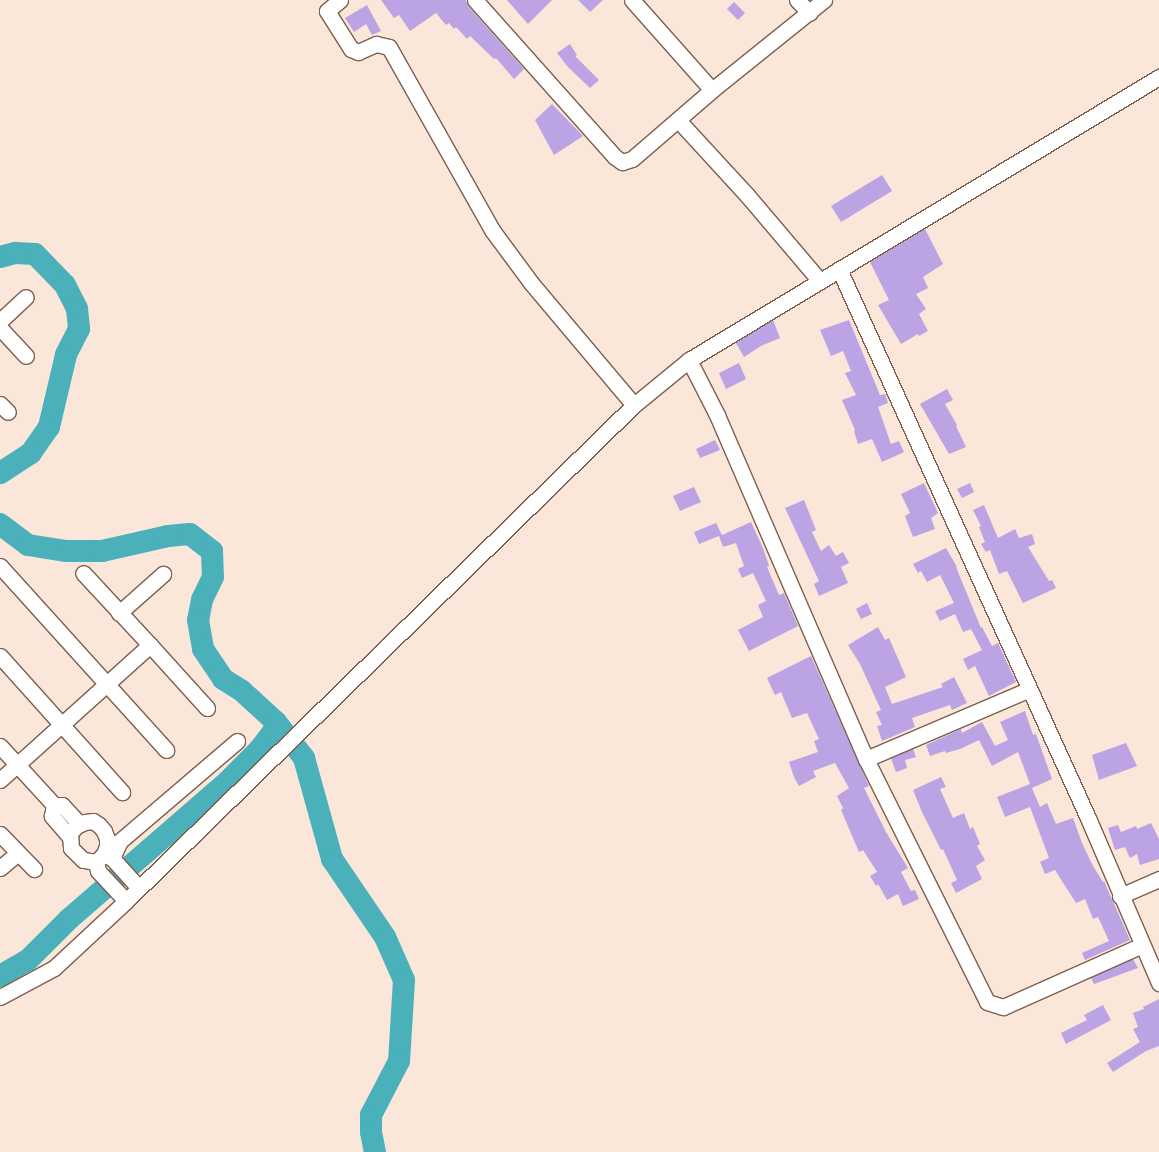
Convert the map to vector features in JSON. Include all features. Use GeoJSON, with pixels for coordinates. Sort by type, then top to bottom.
{"type":"FeatureCollection","features":[{"type":"Feature","properties":{"kind":"street"},"geometry":{"type":"LineString","coordinates":[[340,0],[322,5],[355,52],[376,44],[389,47],[492,230],[532,284],[634,405]]}},
{"type":"Feature","properties":{"kind":"street"},"geometry":{"type":"LineString","coordinates":[[475,0],[615,158],[622,162],[632,159],[712,90],[824,0]]}},
{"type":"Feature","properties":{"kind":"street"},"geometry":{"type":"LineString","coordinates":[[632,0],[712,90]]}},
{"type":"Feature","properties":{"kind":"street"},"geometry":{"type":"LineString","coordinates":[[796,0],[810,13]]}},
{"type":"Feature","properties":{"kind":"street"},"geometry":{"type":"LineString","coordinates":[[0,997],[54,968],[126,901],[634,405],[689,360],[1159,77]]}},
{"type":"Feature","properties":{"kind":"street"},"geometry":{"type":"LineString","coordinates":[[678,120],[747,195],[820,280]]}},
{"type":"Feature","properties":{"kind":"street"},"geometry":{"type":"LineString","coordinates":[[838,269],[1028,690],[1088,818],[1159,983]]}},
{"type":"Feature","properties":{"kind":"street"},"geometry":{"type":"LineString","coordinates":[[0,321],[26,297]]}},
{"type":"Feature","properties":{"kind":"street"},"geometry":{"type":"LineString","coordinates":[[0,328],[26,356]]}},
{"type":"Feature","properties":{"kind":"street"},"geometry":{"type":"LineString","coordinates":[[689,360],[716,416],[866,758],[987,1002],[1003,1007],[1142,945]]}},
{"type":"Feature","properties":{"kind":"street"},"geometry":{"type":"LineString","coordinates":[[0,566],[105,685],[166,750]]}},
{"type":"Feature","properties":{"kind":"street"},"geometry":{"type":"LineString","coordinates":[[83,574],[207,708]]}},
{"type":"Feature","properties":{"kind":"street"},"geometry":{"type":"LineString","coordinates":[[120,612],[163,574]]}},
{"type":"Feature","properties":{"kind":"street"},"geometry":{"type":"LineString","coordinates":[[0,780],[150,645]]}},
{"type":"Feature","properties":{"kind":"street"},"geometry":{"type":"LineString","coordinates":[[0,656],[63,723],[122,792]]}},
{"type":"Feature","properties":{"kind":"street"},"geometry":{"type":"LineString","coordinates":[[866,758],[1028,690]]}},
{"type":"Feature","properties":{"kind":"street"},"geometry":{"type":"LineString","coordinates":[[126,901],[98,871],[104,858],[107,846],[104,831],[93,821],[80,824],[70,833],[71,848],[77,856],[83,860],[104,858],[120,841],[237,741]]}},
{"type":"Feature","properties":{"kind":"street"},"geometry":{"type":"LineString","coordinates":[[0,746],[54,805],[62,806],[80,824]]}},
{"type":"Feature","properties":{"kind":"street"},"geometry":{"type":"LineString","coordinates":[[54,805],[52,816],[70,837]]}},
{"type":"Feature","properties":{"kind":"street"},"geometry":{"type":"LineString","coordinates":[[0,834],[34,869]]}},
{"type":"Feature","properties":{"kind":"street"},"geometry":{"type":"LineString","coordinates":[[0,868],[18,853]]}},
{"type":"Feature","properties":{"kind":"street"},"geometry":{"type":"LineString","coordinates":[[104,858],[139,888]]}},
{"type":"Feature","properties":{"kind":"street"},"geometry":{"type":"LineString","coordinates":[[1120,896],[1159,878]]}},
{"type":"Feature","properties":{"kind":"building"},"geometry":{"type":"Polygon","coordinates":[[[381,0],[466,0],[468,6],[524,69],[514,79],[496,58],[494,59],[470,36],[467,39],[456,27],[454,29],[449,23],[446,25],[436,13],[410,31],[399,15],[394,18],[381,0]]]}},
{"type":"Feature","properties":{"kind":"building"},"geometry":{"type":"Polygon","coordinates":[[[507,0],[552,0],[528,24],[507,0]]]}},
{"type":"Feature","properties":{"kind":"building"},"geometry":{"type":"Polygon","coordinates":[[[578,0],[603,0],[590,12],[578,0]]]}},
{"type":"Feature","properties":{"kind":"building"},"geometry":{"type":"Polygon","coordinates":[[[734,2],[745,13],[738,20],[727,9],[734,2]]]}},
{"type":"Feature","properties":{"kind":"building"},"geometry":{"type":"Polygon","coordinates":[[[367,5],[381,31],[372,35],[366,24],[354,32],[345,18],[367,5]]]}},
{"type":"Feature","properties":{"kind":"building"},"geometry":{"type":"Polygon","coordinates":[[[570,44],[577,55],[575,56],[599,80],[590,88],[568,67],[557,53],[570,44]]]}},
{"type":"Feature","properties":{"kind":"building"},"geometry":{"type":"Polygon","coordinates":[[[552,104],[583,136],[554,155],[535,120],[552,104]]]}},
{"type":"Feature","properties":{"kind":"building"},"geometry":{"type":"Polygon","coordinates":[[[882,175],[892,191],[841,222],[831,206],[882,175]]]}},
{"type":"Feature","properties":{"kind":"building"},"geometry":{"type":"Polygon","coordinates":[[[925,229],[943,264],[923,277],[928,288],[916,294],[926,309],[919,314],[928,331],[919,336],[918,334],[901,344],[878,305],[889,300],[870,262],[925,229]]]}},
{"type":"Feature","properties":{"kind":"building"},"geometry":{"type":"Polygon","coordinates":[[[773,320],[780,338],[761,346],[744,357],[736,343],[773,320]]]}},
{"type":"Feature","properties":{"kind":"building"},"geometry":{"type":"Polygon","coordinates":[[[849,320],[880,395],[885,394],[888,403],[878,407],[891,444],[899,441],[904,452],[882,462],[872,439],[858,444],[855,430],[842,400],[856,395],[845,373],[851,371],[843,351],[831,356],[820,330],[849,320]]]}},
{"type":"Feature","properties":{"kind":"building"},"geometry":{"type":"Polygon","coordinates":[[[739,363],[746,379],[726,389],[719,373],[739,363]]]}},
{"type":"Feature","properties":{"kind":"building"},"geometry":{"type":"Polygon","coordinates":[[[947,389],[953,400],[945,404],[957,425],[966,447],[949,454],[920,404],[947,389]]]}},
{"type":"Feature","properties":{"kind":"building"},"geometry":{"type":"Polygon","coordinates":[[[715,440],[720,450],[700,458],[696,449],[715,440]]]}},
{"type":"Feature","properties":{"kind":"building"},"geometry":{"type":"Polygon","coordinates":[[[924,483],[938,513],[931,518],[935,529],[913,537],[905,516],[910,513],[901,494],[924,483]]]}},
{"type":"Feature","properties":{"kind":"building"},"geometry":{"type":"Polygon","coordinates":[[[970,483],[974,492],[962,498],[957,489],[970,483]]]}},
{"type":"Feature","properties":{"kind":"building"},"geometry":{"type":"Polygon","coordinates":[[[694,487],[701,502],[680,511],[673,496],[694,487]]]}},
{"type":"Feature","properties":{"kind":"building"},"geometry":{"type":"Polygon","coordinates":[[[804,500],[816,530],[812,532],[821,551],[829,545],[836,556],[843,552],[849,563],[841,567],[848,583],[819,596],[814,584],[819,581],[785,508],[804,500]]]}},
{"type":"Feature","properties":{"kind":"building"},"geometry":{"type":"Polygon","coordinates":[[[984,505],[998,538],[1015,529],[1019,538],[1032,534],[1035,544],[1028,547],[1049,581],[1052,580],[1056,588],[1023,603],[1007,571],[999,574],[990,550],[986,552],[981,544],[985,542],[979,527],[981,526],[973,510],[984,505]]]}},
{"type":"Feature","properties":{"kind":"building"},"geometry":{"type":"Polygon","coordinates":[[[751,522],[763,548],[769,566],[767,567],[779,595],[784,593],[798,626],[749,651],[738,630],[763,617],[758,605],[766,601],[753,573],[742,578],[738,569],[744,566],[736,543],[723,547],[719,536],[699,544],[694,532],[716,523],[722,535],[751,522]]]}},
{"type":"Feature","properties":{"kind":"building"},"geometry":{"type":"Polygon","coordinates":[[[946,548],[957,567],[981,628],[992,646],[998,643],[1016,682],[989,696],[975,666],[968,670],[963,659],[982,650],[971,629],[963,632],[955,614],[940,621],[935,611],[954,603],[940,575],[927,582],[921,571],[918,573],[913,564],[946,548]]]}},
{"type":"Feature","properties":{"kind":"building"},"geometry":{"type":"Polygon","coordinates":[[[867,603],[872,614],[861,619],[856,609],[867,603]]]}},
{"type":"Feature","properties":{"kind":"building"},"geometry":{"type":"Polygon","coordinates":[[[878,627],[885,640],[889,638],[906,677],[885,687],[892,704],[943,687],[941,684],[954,677],[967,703],[952,710],[950,705],[912,718],[915,727],[882,741],[877,726],[882,725],[876,712],[881,710],[860,664],[848,645],[878,627]]]}},
{"type":"Feature","properties":{"kind":"building"},"geometry":{"type":"Polygon","coordinates":[[[811,656],[869,786],[864,788],[886,832],[908,868],[901,872],[911,891],[915,890],[919,899],[903,906],[898,894],[887,900],[878,884],[876,886],[870,876],[877,872],[863,850],[859,852],[841,810],[843,808],[837,796],[849,788],[835,763],[813,771],[816,777],[799,786],[794,777],[789,762],[818,752],[814,741],[819,739],[807,713],[792,718],[781,692],[775,695],[767,678],[811,656]]]}},
{"type":"Feature","properties":{"kind":"building"},"geometry":{"type":"Polygon","coordinates":[[[1025,711],[1033,735],[1036,734],[1052,779],[1032,788],[1040,807],[1047,803],[1056,824],[1073,818],[1082,843],[1093,866],[1104,881],[1130,940],[1085,960],[1082,953],[1109,941],[1098,917],[1093,919],[1085,899],[1076,903],[1055,870],[1045,874],[1040,862],[1049,858],[1030,807],[1005,817],[997,797],[1030,784],[1018,752],[992,766],[979,740],[960,749],[930,756],[926,745],[961,729],[962,733],[982,722],[995,746],[1008,740],[1000,722],[1025,711]]]}},
{"type":"Feature","properties":{"kind":"building"},"geometry":{"type":"Polygon","coordinates":[[[1126,743],[1137,766],[1099,780],[1092,755],[1126,743]]]}},
{"type":"Feature","properties":{"kind":"building"},"geometry":{"type":"Polygon","coordinates":[[[913,749],[916,757],[905,760],[907,768],[896,772],[891,758],[913,749]]]}},
{"type":"Feature","properties":{"kind":"building"},"geometry":{"type":"Polygon","coordinates":[[[941,777],[946,787],[940,789],[953,818],[964,813],[970,829],[973,827],[980,844],[977,846],[985,860],[976,866],[982,879],[956,893],[951,883],[957,880],[943,849],[941,850],[922,812],[913,790],[941,777]]]}},
{"type":"Feature","properties":{"kind":"building"},"geometry":{"type":"Polygon","coordinates":[[[1151,823],[1159,839],[1159,859],[1140,865],[1137,854],[1130,858],[1125,847],[1115,850],[1108,828],[1118,825],[1121,832],[1136,826],[1137,829],[1151,823]]]}},
{"type":"Feature","properties":{"kind":"building"},"geometry":{"type":"Polygon","coordinates":[[[1133,959],[1138,968],[1094,984],[1091,978],[1133,959]]]}},
{"type":"Feature","properties":{"kind":"building"},"geometry":{"type":"Polygon","coordinates":[[[1159,999],[1159,1046],[1146,1051],[1113,1072],[1107,1063],[1140,1042],[1133,1029],[1138,1027],[1133,1013],[1144,1009],[1143,1007],[1159,999]]]}},
{"type":"Feature","properties":{"kind":"building"},"geometry":{"type":"Polygon","coordinates":[[[1103,1005],[1111,1020],[1066,1044],[1061,1033],[1087,1020],[1084,1015],[1103,1005]]]}},
{"type":"Feature","properties":{"kind":"waterway"},"geometry":{"type":"LineString","coordinates":[[0,257],[15,253],[35,254],[65,285],[77,309],[79,329],[66,355],[49,427],[31,453],[0,473]]}},
{"type":"Feature","properties":{"kind":"waterway"},"geometry":{"type":"LineString","coordinates":[[0,524],[28,545],[67,551],[102,551],[168,536],[190,534],[212,551],[213,577],[202,600],[198,620],[203,649],[223,679],[242,691],[276,722],[304,758],[332,859],[385,937],[404,980],[399,1061],[371,1115],[371,1132],[375,1152]]}},
{"type":"Feature","properties":{"kind":"waterway"},"geometry":{"type":"LineString","coordinates":[[0,976],[28,960],[69,919],[225,784],[259,750],[273,732],[276,722]]}}]}
